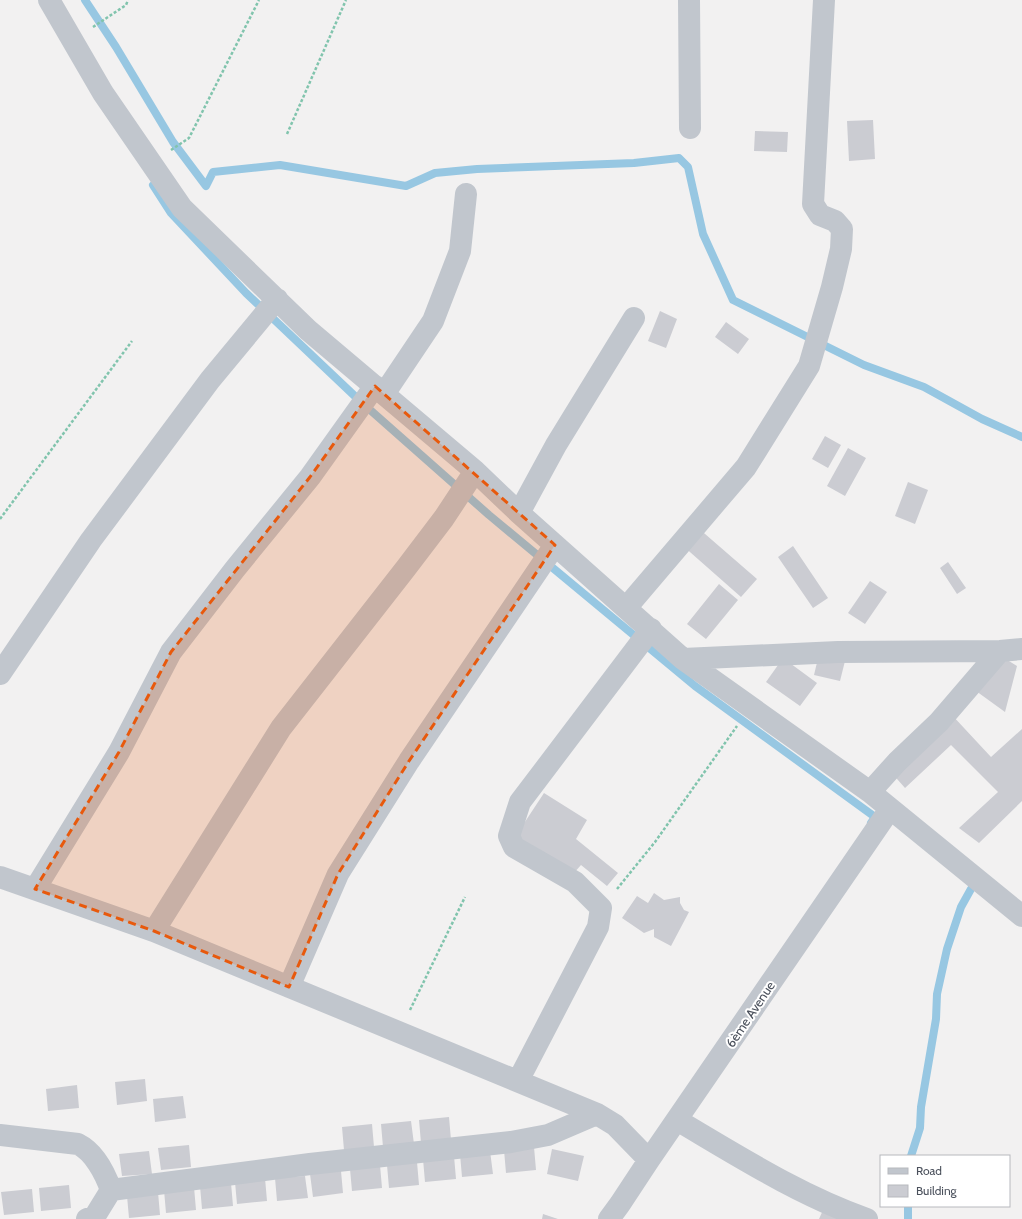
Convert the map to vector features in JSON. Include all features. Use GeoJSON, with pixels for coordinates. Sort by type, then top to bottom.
{"type":"FeatureCollection","features":[{"type":"Feature","properties":{"kind":"street"},"geometry":{"type":"LineString","coordinates":[[49,0],[103,93],[182,208],[308,330],[475,471],[519,513],[683,659],[870,792],[1022,916]]}},
{"type":"Feature","properties":{"kind":"street"},"geometry":{"type":"LineString","coordinates":[[689,0],[690,128]]}},
{"type":"Feature","properties":{"kind":"street"},"geometry":{"type":"LineString","coordinates":[[626,608],[746,467],[808,366],[832,287],[841,242],[842,229],[836,221],[820,215],[813,204],[824,0]]}},
{"type":"Feature","properties":{"kind":"street"},"geometry":{"type":"LineString","coordinates":[[35,889],[119,752],[171,652],[235,569],[380,390],[433,321],[460,251],[466,194]]}},
{"type":"Feature","properties":{"kind":"street"},"geometry":{"type":"LineString","coordinates":[[0,674],[96,534],[210,380],[277,299]]}},
{"type":"Feature","properties":{"kind":"street"},"geometry":{"type":"LineString","coordinates":[[519,513],[556,445],[634,318]]}},
{"type":"Feature","properties":{"kind":"street"},"geometry":{"type":"LineString","coordinates":[[154,931],[281,728],[444,518],[475,471]]}},
{"type":"Feature","properties":{"kind":"street"},"geometry":{"type":"LineString","coordinates":[[289,987],[338,874],[409,761],[555,545]]}},
{"type":"Feature","properties":{"kind":"street"},"geometry":{"type":"LineString","coordinates":[[518,1081],[598,927],[601,908],[575,882],[514,847],[508,836],[520,802],[651,629]]}},
{"type":"Feature","properties":{"kind":"street"},"geometry":{"type":"LineString","coordinates":[[683,659],[838,652],[1000,651],[1022,649]]}},
{"type":"Feature","properties":{"kind":"street"},"geometry":{"type":"LineString","coordinates":[[870,792],[897,762],[939,722],[1000,651]]}},
{"type":"Feature","properties":{"kind":"street","name":"6ème Avenue"},"geometry":{"type":"LineString","coordinates":[[609,1219],[890,809]]}},
{"type":"Feature","properties":{"kind":"street"},"geometry":{"type":"LineString","coordinates":[[0,877],[154,931],[597,1114],[615,1124],[649,1160]]}},
{"type":"Feature","properties":{"kind":"street"},"geometry":{"type":"LineString","coordinates":[[87,1219],[95,1216],[112,1190],[310,1164],[511,1142],[548,1135],[597,1114]]}},
{"type":"Feature","properties":{"kind":"street"},"geometry":{"type":"LineString","coordinates":[[677,1120],[780,1181],[841,1210],[867,1219]]}},
{"type":"Feature","properties":{"kind":"street"},"geometry":{"type":"LineString","coordinates":[[0,1135],[78,1144],[89,1152],[104,1172],[112,1190]]}},
{"type":"Feature","properties":{"kind":"path"},"geometry":{"type":"LineString","coordinates":[[73,40],[126,5],[128,0]]}},
{"type":"Feature","properties":{"kind":"path"},"geometry":{"type":"LineString","coordinates":[[151,164],[189,138],[259,0]]}},
{"type":"Feature","properties":{"kind":"path"},"geometry":{"type":"LineString","coordinates":[[286,134],[346,0]]}},
{"type":"Feature","properties":{"kind":"path"},"geometry":{"type":"LineString","coordinates":[[0,519],[132,341]]}},
{"type":"Feature","properties":{"kind":"path"},"geometry":{"type":"LineString","coordinates":[[601,908],[655,842],[728,740],[749,707]]}},
{"type":"Feature","properties":{"kind":"path"},"geometry":{"type":"LineString","coordinates":[[399,1032],[465,897]]}},
{"type":"Feature","properties":{"kind":"highlighted area"},"geometry":{"type":"Polygon","coordinates":[[[375,386],[555,545],[409,761],[338,874],[289,987],[154,931],[35,889],[119,752],[171,652],[310,477],[375,386]]]}},
{"type":"Feature","properties":{"kind":"building"},"geometry":{"type":"Polygon","coordinates":[[[873,120],[875,159],[849,161],[847,121],[873,120]]]}},
{"type":"Feature","properties":{"kind":"building"},"geometry":{"type":"Polygon","coordinates":[[[755,131],[788,132],[787,152],[754,151],[755,131]]]}},
{"type":"Feature","properties":{"kind":"building"},"geometry":{"type":"Polygon","coordinates":[[[660,311],[677,319],[666,348],[648,341],[660,311]]]}},
{"type":"Feature","properties":{"kind":"building"},"geometry":{"type":"Polygon","coordinates":[[[726,322],[749,339],[738,354],[715,337],[726,322]]]}},
{"type":"Feature","properties":{"kind":"building"},"geometry":{"type":"Polygon","coordinates":[[[825,436],[841,445],[828,468],[812,459],[825,436]]]}},
{"type":"Feature","properties":{"kind":"building"},"geometry":{"type":"Polygon","coordinates":[[[848,448],[866,458],[845,496],[827,486],[848,448]]]}},
{"type":"Feature","properties":{"kind":"building"},"geometry":{"type":"Polygon","coordinates":[[[908,482],[928,490],[915,524],[895,516],[908,482]]]}},
{"type":"Feature","properties":{"kind":"building"},"geometry":{"type":"Polygon","coordinates":[[[697,527],[757,579],[741,597],[682,545],[697,527]]]}},
{"type":"Feature","properties":{"kind":"building"},"geometry":{"type":"Polygon","coordinates":[[[793,546],[828,598],[813,608],[778,557],[793,546]]]}},
{"type":"Feature","properties":{"kind":"building"},"geometry":{"type":"Polygon","coordinates":[[[948,562],[966,588],[957,594],[940,568],[948,562]]]}},
{"type":"Feature","properties":{"kind":"building"},"geometry":{"type":"Polygon","coordinates":[[[870,581],[887,592],[865,624],[848,613],[870,581]]]}},
{"type":"Feature","properties":{"kind":"building"},"geometry":{"type":"Polygon","coordinates":[[[719,584],[738,600],[706,639],[687,624],[719,584]]]}},
{"type":"Feature","properties":{"kind":"building"},"geometry":{"type":"Polygon","coordinates":[[[819,654],[845,661],[840,681],[814,675],[819,654]]]}},
{"type":"Feature","properties":{"kind":"building"},"geometry":{"type":"Polygon","coordinates":[[[783,658],[817,683],[800,706],[766,682],[783,658]]]}},
{"type":"Feature","properties":{"kind":"building"},"geometry":{"type":"Polygon","coordinates":[[[1004,658],[1017,666],[1005,712],[976,691],[1004,658]]]}},
{"type":"Feature","properties":{"kind":"building"},"geometry":{"type":"Polygon","coordinates":[[[951,714],[991,757],[1022,729],[1022,801],[979,843],[959,828],[998,792],[951,745],[905,788],[890,771],[951,714]]]}},
{"type":"Feature","properties":{"kind":"building"},"geometry":{"type":"Polygon","coordinates":[[[544,793],[587,820],[576,839],[618,873],[607,886],[581,865],[573,874],[513,840],[544,793]]]}},
{"type":"Feature","properties":{"kind":"building"},"geometry":{"type":"Polygon","coordinates":[[[654,893],[664,900],[680,897],[680,903],[684,910],[689,912],[671,946],[654,937],[654,929],[644,933],[622,918],[637,896],[648,903],[654,893]]]}},
{"type":"Feature","properties":{"kind":"building"},"geometry":{"type":"Polygon","coordinates":[[[145,1079],[147,1101],[117,1105],[115,1082],[145,1079]]]}},
{"type":"Feature","properties":{"kind":"building"},"geometry":{"type":"Polygon","coordinates":[[[77,1085],[79,1108],[48,1111],[46,1089],[77,1085]]]}},
{"type":"Feature","properties":{"kind":"building"},"geometry":{"type":"Polygon","coordinates":[[[183,1096],[186,1118],[155,1122],[153,1099],[183,1096]]]}},
{"type":"Feature","properties":{"kind":"building"},"geometry":{"type":"Polygon","coordinates":[[[449,1117],[451,1140],[421,1143],[419,1120],[449,1117]]]}},
{"type":"Feature","properties":{"kind":"building"},"geometry":{"type":"Polygon","coordinates":[[[411,1121],[414,1144],[383,1147],[381,1124],[411,1121]]]}},
{"type":"Feature","properties":{"kind":"building"},"geometry":{"type":"Polygon","coordinates":[[[372,1124],[374,1147],[344,1150],[342,1127],[372,1124]]]}},
{"type":"Feature","properties":{"kind":"building"},"geometry":{"type":"Polygon","coordinates":[[[189,1145],[191,1167],[161,1170],[158,1148],[189,1145]]]}},
{"type":"Feature","properties":{"kind":"building"},"geometry":{"type":"Polygon","coordinates":[[[534,1147],[536,1170],[506,1173],[504,1150],[534,1147]]]}},
{"type":"Feature","properties":{"kind":"building"},"geometry":{"type":"Polygon","coordinates":[[[552,1149],[584,1156],[578,1181],[547,1174],[552,1149]]]}},
{"type":"Feature","properties":{"kind":"building"},"geometry":{"type":"Polygon","coordinates":[[[149,1151],[152,1174],[122,1176],[119,1154],[149,1151]]]}},
{"type":"Feature","properties":{"kind":"building"},"geometry":{"type":"Polygon","coordinates":[[[490,1151],[493,1174],[462,1177],[460,1154],[490,1151]]]}},
{"type":"Feature","properties":{"kind":"building"},"geometry":{"type":"Polygon","coordinates":[[[454,1156],[456,1179],[425,1182],[423,1159],[454,1156]]]}},
{"type":"Feature","properties":{"kind":"building"},"geometry":{"type":"Polygon","coordinates":[[[417,1162],[419,1185],[389,1188],[387,1165],[417,1162]]]}},
{"type":"Feature","properties":{"kind":"building"},"geometry":{"type":"Polygon","coordinates":[[[380,1165],[382,1188],[352,1191],[350,1169],[380,1165]]]}},
{"type":"Feature","properties":{"kind":"building"},"geometry":{"type":"Polygon","coordinates":[[[341,1171],[343,1193],[313,1197],[310,1174],[341,1171]]]}},
{"type":"Feature","properties":{"kind":"building"},"geometry":{"type":"Polygon","coordinates":[[[305,1176],[308,1198],[277,1201],[275,1178],[305,1176]]]}},
{"type":"Feature","properties":{"kind":"building"},"geometry":{"type":"Polygon","coordinates":[[[265,1178],[267,1201],[237,1204],[235,1182],[265,1178]]]}},
{"type":"Feature","properties":{"kind":"building"},"geometry":{"type":"Polygon","coordinates":[[[231,1183],[233,1206],[202,1209],[200,1186],[231,1183]]]}},
{"type":"Feature","properties":{"kind":"building"},"geometry":{"type":"Polygon","coordinates":[[[69,1185],[71,1208],[41,1211],[39,1188],[69,1185]]]}},
{"type":"Feature","properties":{"kind":"building"},"geometry":{"type":"Polygon","coordinates":[[[194,1187],[196,1210],[166,1213],[164,1190],[194,1187]]]}},
{"type":"Feature","properties":{"kind":"building"},"geometry":{"type":"Polygon","coordinates":[[[32,1189],[34,1212],[4,1215],[1,1192],[32,1189]]]}},
{"type":"Feature","properties":{"kind":"building"},"geometry":{"type":"Polygon","coordinates":[[[158,1192],[160,1215],[129,1218],[127,1196],[158,1192]]]}},
{"type":"Feature","properties":{"kind":"building"},"geometry":{"type":"Polygon","coordinates":[[[824,1208],[850,1219],[819,1219],[824,1208]]]}},
{"type":"Feature","properties":{"kind":"building"},"geometry":{"type":"Polygon","coordinates":[[[543,1214],[558,1219],[542,1219],[543,1214]]]}},
{"type":"Feature","properties":{"kind":"waterway"},"geometry":{"type":"LineString","coordinates":[[85,0],[116,47],[173,142],[206,186],[213,172],[280,165],[406,186],[435,173],[477,169],[634,163],[679,158],[688,167],[703,234],[733,300],[864,365],[924,387],[982,419],[1022,437]]}},
{"type":"Feature","properties":{"kind":"waterway"},"geometry":{"type":"LineString","coordinates":[[153,185],[171,213],[246,293],[360,401],[489,515],[695,686],[875,817],[871,823]]}},
{"type":"Feature","properties":{"kind":"waterway"},"geometry":{"type":"LineString","coordinates":[[911,1155],[920,1128],[921,1107],[936,1019],[937,994],[947,949],[961,907],[971,889]]}},
{"type":"Feature","properties":{"kind":"waterway"},"geometry":{"type":"LineString","coordinates":[[908,1207],[908,1219]]}}]}
